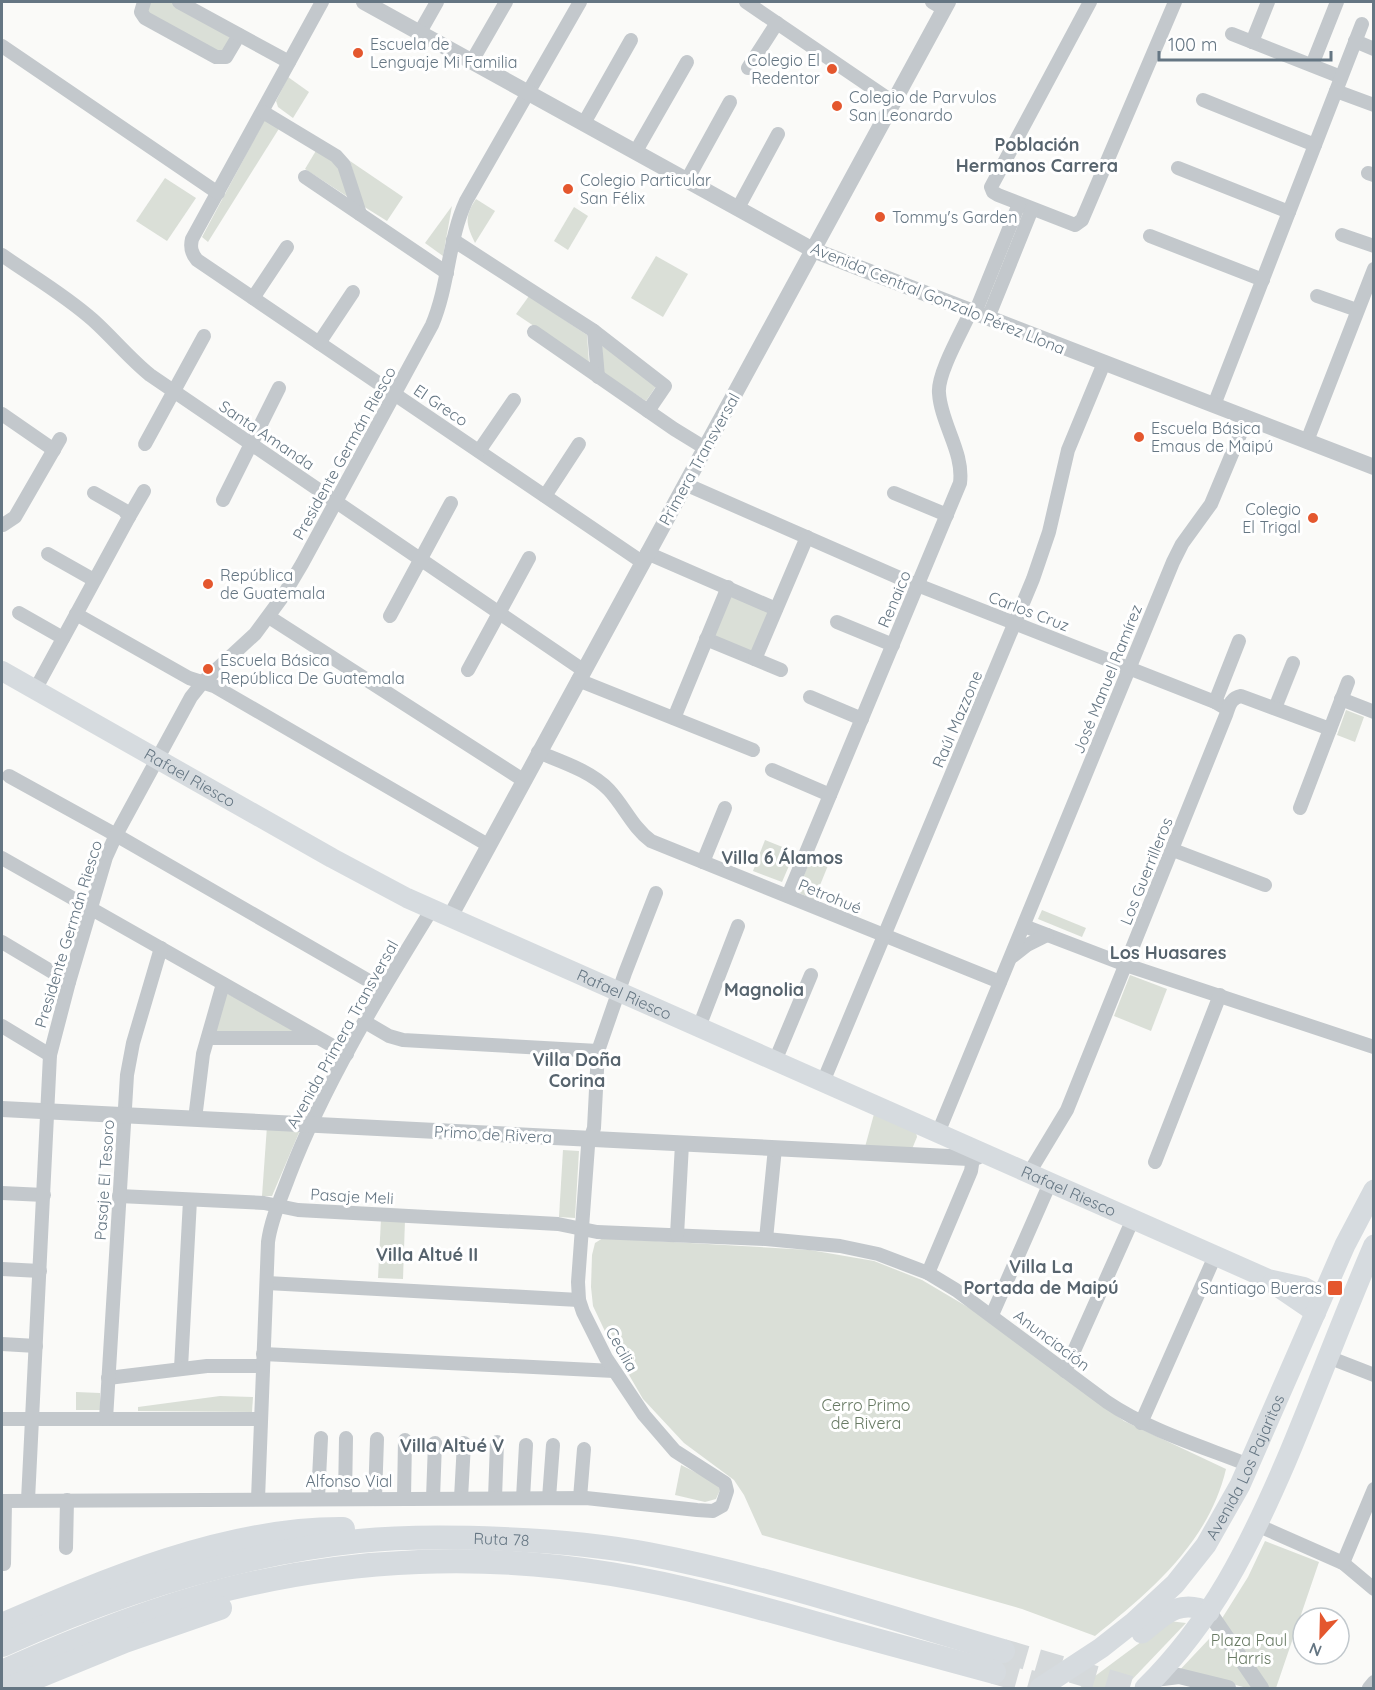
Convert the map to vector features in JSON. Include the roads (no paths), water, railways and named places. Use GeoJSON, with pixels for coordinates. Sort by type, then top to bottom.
{"type":"FeatureCollection","features":[{"type":"Feature","properties":{"kind":"highway"},"geometry":{"type":"LineString","coordinates":[[2,1624],[136,1570],[195,1552],[251,1539],[306,1531],[357,1529],[474,1538]]}},
{"type":"Feature","properties":{"kind":"highway","name":"Ruta 78"},"geometry":{"type":"LineString","coordinates":[[2,1645],[127,1594],[187,1575],[253,1558],[361,1540],[419,1537],[581,1544],[675,1559],[751,1577],[999,1661],[696,1591],[612,1574],[559,1567],[429,1561],[363,1565],[269,1580],[196,1598],[108,1628],[2,1672]]}},
{"type":"Feature","properties":{"kind":"highway"},"geometry":{"type":"LineString","coordinates":[[10,1689],[125,1641],[196,1615],[363,1565]]}},
{"type":"Feature","properties":{"kind":"highway"},"geometry":{"type":"LineString","coordinates":[[2,1606],[76,1593]]}},
{"type":"Feature","properties":{"kind":"main road","name":"Rafael Riesco"},"geometry":{"type":"LineString","coordinates":[[2,671],[332,858],[441,913],[938,1133],[978,1156],[1029,1173],[1268,1279],[1304,1287],[1319,1305]]}},
{"type":"Feature","properties":{"kind":"main road","name":"Avenida Los Pajaritos"},"geometry":{"type":"LineString","coordinates":[[1042,1687],[1124,1631],[1179,1579],[1218,1526],[1249,1465],[1358,1217],[1374,1190]]}},
{"type":"Feature","properties":{"kind":"main road","name":"Avenida Los Pajaritos"},"geometry":{"type":"LineString","coordinates":[[1150,1684],[1209,1612],[1233,1573],[1303,1421],[1328,1355],[1367,1278],[1374,1245]]}},
{"type":"Feature","properties":{"kind":"main road"},"geometry":{"type":"LineString","coordinates":[[1319,1305],[1331,1323],[1328,1355]]}},
{"type":"Feature","properties":{"kind":"main road"},"geometry":{"type":"LineString","coordinates":[[1088,1657],[1108,1654],[1127,1645],[1164,1615],[1176,1609],[1194,1607],[1209,1612]]}},
{"type":"Feature","properties":{"kind":"street"},"geometry":{"type":"LineString","coordinates":[[144,2],[141,12],[145,18],[216,57],[226,57],[239,35]]}},
{"type":"Feature","properties":{"kind":"street"},"geometry":{"type":"LineString","coordinates":[[179,2],[289,62]]}},
{"type":"Feature","properties":{"kind":"street"},"geometry":{"type":"LineString","coordinates":[[2,46],[218,193],[322,2]]}},
{"type":"Feature","properties":{"kind":"street","name":"Avenida Central Gonzalo Pérez Llona"},"geometry":{"type":"LineString","coordinates":[[368,2],[813,250],[1374,467]]}},
{"type":"Feature","properties":{"kind":"street"},"geometry":{"type":"LineString","coordinates":[[420,32],[437,2]]}},
{"type":"Feature","properties":{"kind":"street"},"geometry":{"type":"LineString","coordinates":[[472,61],[506,2]]}},
{"type":"Feature","properties":{"kind":"street","name":"Presidente Germán Riesco"},"geometry":{"type":"LineString","coordinates":[[28,1500],[50,1055],[69,981],[106,857],[191,697],[203,682],[255,633],[293,580],[436,314],[453,240],[466,201],[580,2]]}},
{"type":"Feature","properties":{"kind":"street"},"geometry":{"type":"LineString","coordinates":[[746,2],[893,102]]}},
{"type":"Feature","properties":{"kind":"street"},"geometry":{"type":"LineString","coordinates":[[1090,2],[993,181],[992,190],[995,194],[1072,225],[1081,223],[1174,2]]}},
{"type":"Feature","properties":{"kind":"street"},"geometry":{"type":"LineString","coordinates":[[1252,42],[1268,2]]}},
{"type":"Feature","properties":{"kind":"street"},"geometry":{"type":"LineString","coordinates":[[1312,65],[1337,2]]}},
{"type":"Feature","properties":{"kind":"street","name":"Primera Transversal"},"geometry":{"type":"LineString","coordinates":[[441,913],[488,845],[893,102],[941,4]]}},
{"type":"Feature","properties":{"kind":"street"},"geometry":{"type":"LineString","coordinates":[[748,68],[777,23]]}},
{"type":"Feature","properties":{"kind":"street"},"geometry":{"type":"LineString","coordinates":[[1214,405],[1362,24]]}},
{"type":"Feature","properties":{"kind":"street"},"geometry":{"type":"LineString","coordinates":[[1232,34],[1341,77]]}},
{"type":"Feature","properties":{"kind":"street"},"geometry":{"type":"LineString","coordinates":[[584,123],[631,40]]}},
{"type":"Feature","properties":{"kind":"street"},"geometry":{"type":"LineString","coordinates":[[1355,41],[1374,49]]}},
{"type":"Feature","properties":{"kind":"street"},"geometry":{"type":"LineString","coordinates":[[636,151],[687,62]]}},
{"type":"Feature","properties":{"kind":"street"},"geometry":{"type":"LineString","coordinates":[[1336,91],[1374,105]]}},
{"type":"Feature","properties":{"kind":"street"},"geometry":{"type":"LineString","coordinates":[[1203,100],[1316,145]]}},
{"type":"Feature","properties":{"kind":"street"},"geometry":{"type":"LineString","coordinates":[[687,180],[730,102]]}},
{"type":"Feature","properties":{"kind":"street"},"geometry":{"type":"LineString","coordinates":[[263,112],[336,156],[344,165],[360,214]]}},
{"type":"Feature","properties":{"kind":"street"},"geometry":{"type":"LineString","coordinates":[[738,208],[778,134]]}},
{"type":"Feature","properties":{"kind":"street"},"geometry":{"type":"LineString","coordinates":[[1178,168],[1289,212]]}},
{"type":"Feature","properties":{"kind":"street"},"geometry":{"type":"LineString","coordinates":[[305,177],[447,273]]}},
{"type":"Feature","properties":{"kind":"street","name":"El Greco"},"geometry":{"type":"LineString","coordinates":[[218,193],[192,239],[190,247],[197,260],[545,496],[645,558],[728,587],[776,609]]}},
{"type":"Feature","properties":{"kind":"street","name":"Renaico"},"geometry":{"type":"LineString","coordinates":[[788,896],[960,483],[961,469],[940,401],[939,388],[943,373],[978,314],[1026,206]]}},
{"type":"Feature","properties":{"kind":"street"},"geometry":{"type":"LineString","coordinates":[[1342,235],[1374,246]]}},
{"type":"Feature","properties":{"kind":"street"},"geometry":{"type":"LineString","coordinates":[[1150,236],[1263,280]]}},
{"type":"Feature","properties":{"kind":"street"},"geometry":{"type":"LineString","coordinates":[[453,240],[594,331],[665,386],[648,411]]}},
{"type":"Feature","properties":{"kind":"street"},"geometry":{"type":"LineString","coordinates":[[253,298],[287,247]]}},
{"type":"Feature","properties":{"kind":"street","name":"Santa Amanda"},"geometry":{"type":"LineString","coordinates":[[2,255],[78,308],[138,365],[499,613],[580,675],[674,718],[753,750]]}},
{"type":"Feature","properties":{"kind":"street"},"geometry":{"type":"LineString","coordinates":[[1306,441],[1374,268]]}},
{"type":"Feature","properties":{"kind":"street"},"geometry":{"type":"LineString","coordinates":[[319,343],[353,292]]}},
{"type":"Feature","properties":{"kind":"street"},"geometry":{"type":"LineString","coordinates":[[1317,296],[1357,310]]}},
{"type":"Feature","properties":{"kind":"street"},"geometry":{"type":"LineString","coordinates":[[594,331],[598,377]]}},
{"type":"Feature","properties":{"kind":"street"},"geometry":{"type":"LineString","coordinates":[[534,332],[705,448]]}},
{"type":"Feature","properties":{"kind":"street"},"geometry":{"type":"LineString","coordinates":[[145,444],[204,336]]}},
{"type":"Feature","properties":{"kind":"street","name":"Raúl Mazzone"},"geometry":{"type":"LineString","coordinates":[[823,1082],[1015,624],[1045,547],[1072,438],[1104,363]]}},
{"type":"Feature","properties":{"kind":"street"},"geometry":{"type":"LineString","coordinates":[[223,500],[279,388]]}},
{"type":"Feature","properties":{"kind":"street"},"geometry":{"type":"LineString","coordinates":[[479,451],[514,400]]}},
{"type":"Feature","properties":{"kind":"street"},"geometry":{"type":"LineString","coordinates":[[2,416],[57,445],[15,517],[2,527]]}},
{"type":"Feature","properties":{"kind":"street","name":"José Manuel Ramírez"},"geometry":{"type":"LineString","coordinates":[[938,1133],[1173,562],[1182,544],[1211,504],[1246,418]]}},
{"type":"Feature","properties":{"kind":"street"},"geometry":{"type":"LineString","coordinates":[[545,496],[579,444]]}},
{"type":"Feature","properties":{"kind":"street","name":"Carlos Cruz"},"geometry":{"type":"LineString","coordinates":[[685,484],[917,585],[1221,705]]}},
{"type":"Feature","properties":{"kind":"street"},"geometry":{"type":"LineString","coordinates":[[34,690],[144,490]]}},
{"type":"Feature","properties":{"kind":"street"},"geometry":{"type":"LineString","coordinates":[[894,492],[947,515]]}},
{"type":"Feature","properties":{"kind":"street"},"geometry":{"type":"LineString","coordinates":[[94,494],[124,510],[129,517]]}},
{"type":"Feature","properties":{"kind":"street"},"geometry":{"type":"LineString","coordinates":[[390,616],[451,503]]}},
{"type":"Feature","properties":{"kind":"street"},"geometry":{"type":"LineString","coordinates":[[754,659],[807,537]]}},
{"type":"Feature","properties":{"kind":"street"},"geometry":{"type":"LineString","coordinates":[[48,554],[94,580]]}},
{"type":"Feature","properties":{"kind":"street"},"geometry":{"type":"LineString","coordinates":[[468,670],[529,558]]}},
{"type":"Feature","properties":{"kind":"street"},"geometry":{"type":"LineString","coordinates":[[674,718],[728,587]]}},
{"type":"Feature","properties":{"kind":"street"},"geometry":{"type":"LineString","coordinates":[[19,613],[63,638]]}},
{"type":"Feature","properties":{"kind":"street"},"geometry":{"type":"LineString","coordinates":[[76,614],[189,678],[214,686],[488,845]]}},
{"type":"Feature","properties":{"kind":"street"},"geometry":{"type":"LineString","coordinates":[[269,616],[523,780]]}},
{"type":"Feature","properties":{"kind":"street"},"geometry":{"type":"LineString","coordinates":[[837,622],[893,645]]}},
{"type":"Feature","properties":{"kind":"street"},"geometry":{"type":"LineString","coordinates":[[706,639],[781,670]]}},
{"type":"Feature","properties":{"kind":"street","name":"Los Guerrilleros"},"geometry":{"type":"LineString","coordinates":[[1029,1173],[1067,1110],[1226,716],[1221,705],[1239,641]]}},
{"type":"Feature","properties":{"kind":"street"},"geometry":{"type":"LineString","coordinates":[[1275,708],[1293,663]]}},
{"type":"Feature","properties":{"kind":"street"},"geometry":{"type":"LineString","coordinates":[[1300,808],[1348,682]]}},
{"type":"Feature","properties":{"kind":"street"},"geometry":{"type":"LineString","coordinates":[[1221,705],[1241,696],[1330,729]]}},
{"type":"Feature","properties":{"kind":"street"},"geometry":{"type":"LineString","coordinates":[[810,697],[862,719]]}},
{"type":"Feature","properties":{"kind":"street"},"geometry":{"type":"LineString","coordinates":[[1341,699],[1374,712]]}},
{"type":"Feature","properties":{"kind":"street","name":"Petrohué"},"geometry":{"type":"LineString","coordinates":[[538,752],[601,782],[651,841],[1000,982]]}},
{"type":"Feature","properties":{"kind":"street"},"geometry":{"type":"LineString","coordinates":[[772,770],[830,795]]}},
{"type":"Feature","properties":{"kind":"street"},"geometry":{"type":"LineString","coordinates":[[9,776],[383,989]]}},
{"type":"Feature","properties":{"kind":"street"},"geometry":{"type":"LineString","coordinates":[[703,862],[725,808]]}},
{"type":"Feature","properties":{"kind":"street"},"geometry":{"type":"LineString","coordinates":[[1173,850],[1265,885]]}},
{"type":"Feature","properties":{"kind":"street"},"geometry":{"type":"LineString","coordinates":[[2,858],[347,1054]]}},
{"type":"Feature","properties":{"kind":"street","name":"Cecilia"},"geometry":{"type":"LineString","coordinates":[[656,893],[598,1052],[594,1128],[589,1139],[578,1282],[579,1300],[614,1371],[644,1416],[675,1451],[725,1483],[727,1491],[722,1506],[713,1511],[696,1510]]}},
{"type":"Feature","properties":{"kind":"street","name":"Avenida Primera Transversal"},"geometry":{"type":"LineString","coordinates":[[258,1499],[269,1233],[310,1124],[347,1054],[383,989],[441,913]]}},
{"type":"Feature","properties":{"kind":"street"},"geometry":{"type":"LineString","coordinates":[[699,1027],[738,926]]}},
{"type":"Feature","properties":{"kind":"street"},"geometry":{"type":"LineString","coordinates":[[1024,926],[1126,965],[1374,1047]]}},
{"type":"Feature","properties":{"kind":"street"},"geometry":{"type":"LineString","coordinates":[[1010,959],[1027,945],[1047,935]]}},
{"type":"Feature","properties":{"kind":"street"},"geometry":{"type":"LineString","coordinates":[[2,942],[69,981]]}},
{"type":"Feature","properties":{"kind":"street","name":"Pasaje El Tesoro"},"geometry":{"type":"LineString","coordinates":[[106,1419],[119,1196],[130,1058],[161,948]]}},
{"type":"Feature","properties":{"kind":"street"},"geometry":{"type":"LineString","coordinates":[[775,1061],[811,975]]}},
{"type":"Feature","properties":{"kind":"street"},"geometry":{"type":"LineString","coordinates":[[195,1119],[201,1062],[223,984]]}},
{"type":"Feature","properties":{"kind":"street"},"geometry":{"type":"LineString","coordinates":[[1155,1162],[1220,995]]}},
{"type":"Feature","properties":{"kind":"street"},"geometry":{"type":"LineString","coordinates":[[365,1022],[389,1036],[403,1040],[598,1052]]}},
{"type":"Feature","properties":{"kind":"street"},"geometry":{"type":"LineString","coordinates":[[2,1026],[50,1055]]}},
{"type":"Feature","properties":{"kind":"street"},"geometry":{"type":"LineString","coordinates":[[208,1038],[318,1038]]}},
{"type":"Feature","properties":{"kind":"street","name":"Primo de Rivera"},"geometry":{"type":"LineString","coordinates":[[2,1109],[682,1144],[978,1156]]}},
{"type":"Feature","properties":{"kind":"street"},"geometry":{"type":"LineString","coordinates":[[677,1234],[682,1144]]}},
{"type":"Feature","properties":{"kind":"street"},"geometry":{"type":"LineString","coordinates":[[766,1239],[775,1148]]}},
{"type":"Feature","properties":{"kind":"street"},"geometry":{"type":"LineString","coordinates":[[928,1273],[978,1156]]}},
{"type":"Feature","properties":{"kind":"street"},"geometry":{"type":"LineString","coordinates":[[992,1315],[1050,1183]]}},
{"type":"Feature","properties":{"kind":"street"},"geometry":{"type":"LineString","coordinates":[[2,1193],[44,1195]]}},
{"type":"Feature","properties":{"kind":"street","name":"Pasaje Meli"},"geometry":{"type":"LineString","coordinates":[[119,1196],[264,1203],[310,1210],[558,1224],[583,1230]]}},
{"type":"Feature","properties":{"kind":"street"},"geometry":{"type":"LineString","coordinates":[[182,1368],[190,1200]]}},
{"type":"Feature","properties":{"kind":"street"},"geometry":{"type":"LineString","coordinates":[[1065,1371],[1133,1219]]}},
{"type":"Feature","properties":{"kind":"street","name":"Anunciación"},"geometry":{"type":"LineString","coordinates":[[583,1230],[766,1239],[859,1249],[894,1259],[928,1273],[992,1315],[1107,1402],[1141,1423],[1249,1465]]}},
{"type":"Feature","properties":{"kind":"street"},"geometry":{"type":"LineString","coordinates":[[1141,1423],[1215,1256]]}},
{"type":"Feature","properties":{"kind":"street"},"geometry":{"type":"LineString","coordinates":[[2,1269],[40,1271]]}},
{"type":"Feature","properties":{"kind":"street"},"geometry":{"type":"LineString","coordinates":[[267,1283],[579,1300]]}},
{"type":"Feature","properties":{"kind":"street"},"geometry":{"type":"LineString","coordinates":[[2,1344],[36,1346]]}},
{"type":"Feature","properties":{"kind":"street"},"geometry":{"type":"LineString","coordinates":[[1328,1355],[1374,1375]]}},
{"type":"Feature","properties":{"kind":"street"},"geometry":{"type":"LineString","coordinates":[[108,1378],[263,1360],[614,1371]]}},
{"type":"Feature","properties":{"kind":"street"},"geometry":{"type":"LineString","coordinates":[[2,1419],[260,1419]]}},
{"type":"Feature","properties":{"kind":"street"},"geometry":{"type":"LineString","coordinates":[[318,1498],[321,1438]]}},
{"type":"Feature","properties":{"kind":"street"},"geometry":{"type":"LineString","coordinates":[[345,1498],[346,1438]]}},
{"type":"Feature","properties":{"kind":"street"},"geometry":{"type":"LineString","coordinates":[[375,1498],[377,1439]]}},
{"type":"Feature","properties":{"kind":"street"},"geometry":{"type":"LineString","coordinates":[[404,1498],[405,1440]]}},
{"type":"Feature","properties":{"kind":"street"},"geometry":{"type":"LineString","coordinates":[[495,1498],[497,1442]]}},
{"type":"Feature","properties":{"kind":"street"},"geometry":{"type":"LineString","coordinates":[[433,1498],[435,1443]]}},
{"type":"Feature","properties":{"kind":"street"},"geometry":{"type":"LineString","coordinates":[[461,1498],[464,1443]]}},
{"type":"Feature","properties":{"kind":"street"},"geometry":{"type":"LineString","coordinates":[[523,1498],[526,1445]]}},
{"type":"Feature","properties":{"kind":"street"},"geometry":{"type":"LineString","coordinates":[[549,1498],[553,1445]]}},
{"type":"Feature","properties":{"kind":"street"},"geometry":{"type":"LineString","coordinates":[[580,1498],[584,1449]]}},
{"type":"Feature","properties":{"kind":"street"},"geometry":{"type":"LineString","coordinates":[[1342,1563],[1374,1488]]}},
{"type":"Feature","properties":{"kind":"street","name":"Alfonso Vial"},"geometry":{"type":"LineString","coordinates":[[3,1501],[580,1498],[696,1510]]}},
{"type":"Feature","properties":{"kind":"street"},"geometry":{"type":"LineString","coordinates":[[66,1548],[67,1500]]}},
{"type":"Feature","properties":{"kind":"street"},"geometry":{"type":"LineString","coordinates":[[3,1501],[4,1564]]}},
{"type":"Feature","properties":{"kind":"street"},"geometry":{"type":"LineString","coordinates":[[1257,1525],[1342,1563],[1374,1589]]}},
{"type":"Feature","properties":{"kind":"street"},"geometry":{"type":"LineString","coordinates":[[1209,1612],[1261,1689]]}},
{"type":"Feature","properties":{"kind":"street"},"geometry":{"type":"LineString","coordinates":[[1150,1684],[1179,1676],[1228,1689]]}},
{"type":"Feature","properties":{"kind":"street"},"geometry":{"type":"LineString","coordinates":[[1369,1689],[1374,1682]]}},
{"type":"Feature","properties":{"kind":"tunnel"},"geometry":{"type":"LineString","coordinates":[[1003,1651],[1131,1688]]}},
{"type":"Feature","properties":{"kind":"tunnel"},"geometry":{"type":"LineString","coordinates":[[994,1672],[1052,1688]]}},
{"type":"Feature","properties":{"kind":"place","name":"Escuela de Lenguaje Mi Familia"},"geometry":{"type":"Point","coordinates":[358,53]}},
{"type":"Feature","properties":{"kind":"place","name":"Colegio El Redentor"},"geometry":{"type":"Point","coordinates":[832,69]}},
{"type":"Feature","properties":{"kind":"place","name":"Colegio de Parvulos San Leonardo"},"geometry":{"type":"Point","coordinates":[837,106]}},
{"type":"Feature","properties":{"kind":"place","name":"Colegio Particular San Félix"},"geometry":{"type":"Point","coordinates":[568,189]}},
{"type":"Feature","properties":{"kind":"place","name":"Tommy's Garden"},"geometry":{"type":"Point","coordinates":[880,217]}},
{"type":"Feature","properties":{"kind":"place","name":"Escuela Básica Emaus de Maipú"},"geometry":{"type":"Point","coordinates":[1139,437]}},
{"type":"Feature","properties":{"kind":"place","name":"Colegio El Trigal"},"geometry":{"type":"Point","coordinates":[1313,518]}},
{"type":"Feature","properties":{"kind":"place","name":"República de Guatemala"},"geometry":{"type":"Point","coordinates":[208,584]}},
{"type":"Feature","properties":{"kind":"place","name":"Escuela Básica República De Guatemala"},"geometry":{"type":"Point","coordinates":[208,669]}},
{"type":"Feature","properties":{"kind":"place","name":"Santiago Bueras"},"geometry":{"type":"Point","coordinates":[1335,1288]}},
{"type":"Feature","properties":{"kind":"district","name":"Población Hermanos Carrera"},"geometry":{"type":"Point","coordinates":[1037,155]}},
{"type":"Feature","properties":{"kind":"district","name":"Villa 6 Álamos"},"geometry":{"type":"Point","coordinates":[782,858]}},
{"type":"Feature","properties":{"kind":"district","name":"Los Huasares"},"geometry":{"type":"Point","coordinates":[1168,953]}},
{"type":"Feature","properties":{"kind":"district","name":"Magnolia"},"geometry":{"type":"Point","coordinates":[764,990]}},
{"type":"Feature","properties":{"kind":"district","name":"Villa Doña Corina"},"geometry":{"type":"Point","coordinates":[577,1070]}},
{"type":"Feature","properties":{"kind":"district","name":"Villa Altué II"},"geometry":{"type":"Point","coordinates":[427,1255]}},
{"type":"Feature","properties":{"kind":"district","name":"Villa La Portada de Maipú"},"geometry":{"type":"Point","coordinates":[1041,1277]}},
{"type":"Feature","properties":{"kind":"district","name":"Villa Altué V"},"geometry":{"type":"Point","coordinates":[452,1446]}},
{"type":"Feature","properties":{"kind":"park label","name":"Cerro Primo de Rivera"},"geometry":{"type":"Point","coordinates":[866,1414]}},
{"type":"Feature","properties":{"kind":"park label","name":"Plaza Paul Harris"},"geometry":{"type":"Point","coordinates":[1249,1649]}}]}
